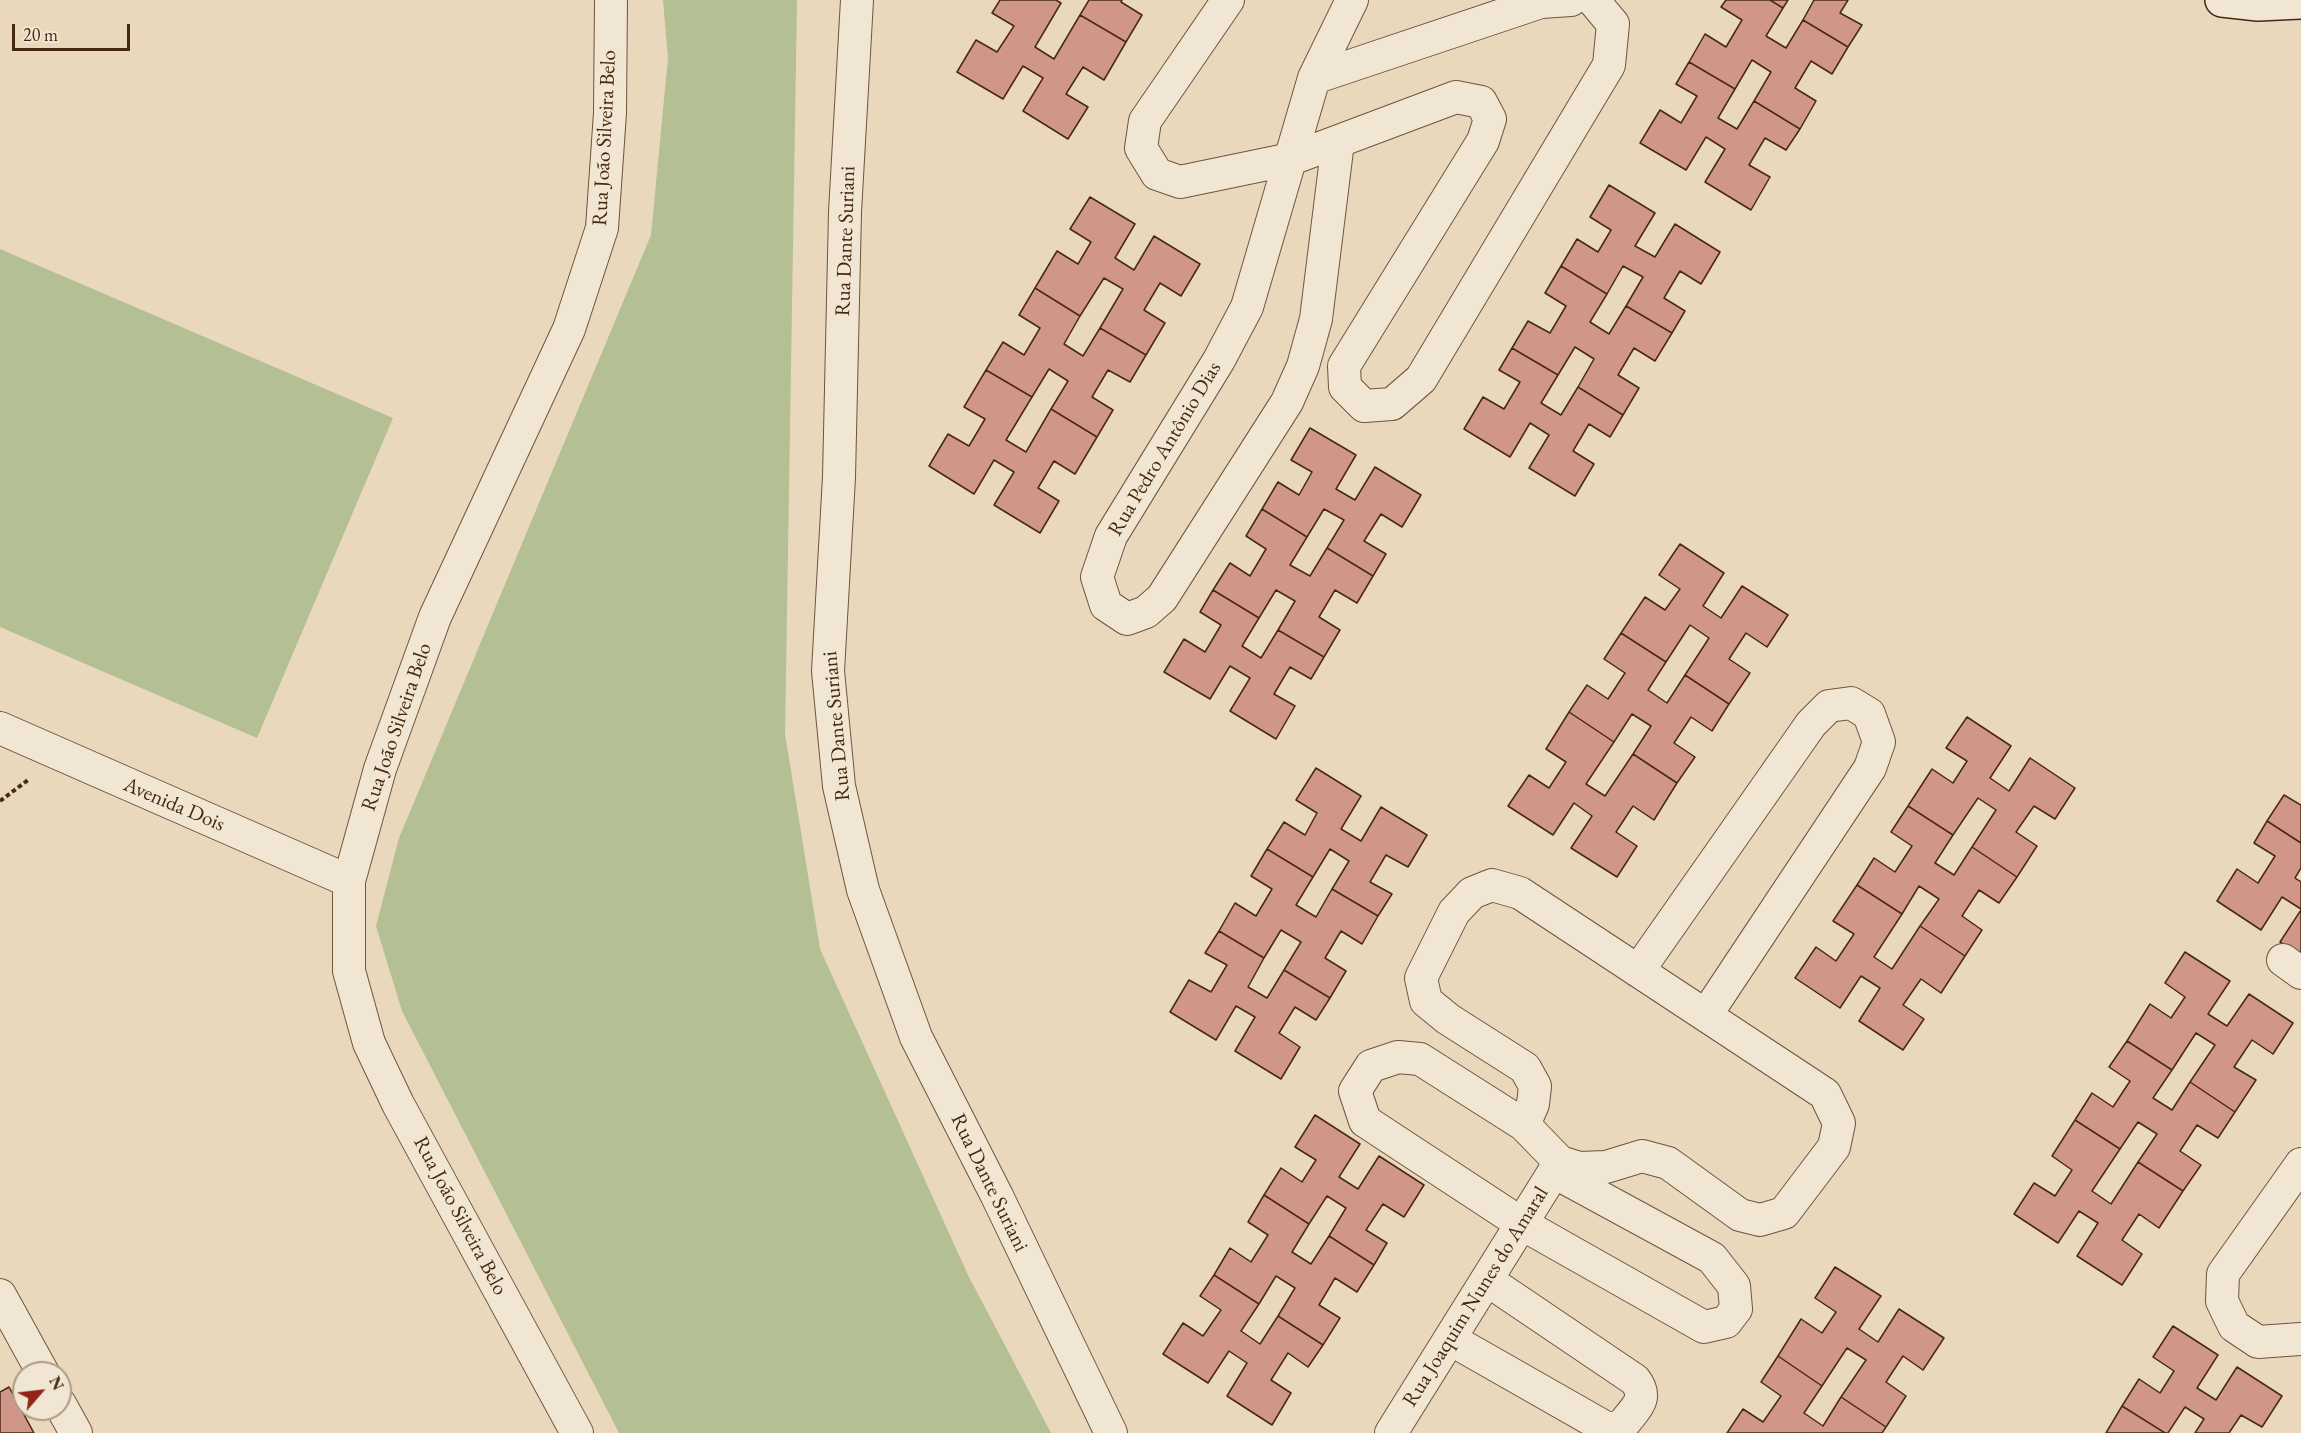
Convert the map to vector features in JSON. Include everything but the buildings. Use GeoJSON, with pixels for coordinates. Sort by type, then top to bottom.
{"type":"FeatureCollection","features":[{"type":"Feature","properties":{"kind":"street","name":"Rua João Silveira Belo"},"geometry":{"type":"LineString","coordinates":[[577,1433],[398,1104],[369,1043],[349,971],[350,881],[380,769],[435,617],[569,329],[602,228],[610,113],[611,0]]}},
{"type":"Feature","properties":{"kind":"street","name":"Rua Dante Suriani"},"geometry":{"type":"LineString","coordinates":[[858,0],[845,212],[839,477],[828,671],[839,786],[863,890],[916,1037],[997,1196],[1110,1433]]}},
{"type":"Feature","properties":{"kind":"street"},"geometry":{"type":"LineString","coordinates":[[1228,0],[1145,121],[1141,148],[1157,174],[1180,182],[1291,159],[1456,97],[1481,102],[1490,119],[1483,141],[1344,366],[1345,387],[1364,406],[1392,404],[1421,380],[1609,65],[1613,24],[1593,0]]}},
{"type":"Feature","properties":{"kind":"street","name":"Rua Pedro Antônio Dias"},"geometry":{"type":"LineString","coordinates":[[1338,141],[1316,319],[1303,366],[1287,402],[1161,598],[1146,612],[1127,619],[1106,605],[1097,577],[1111,536],[1219,360],[1247,307],[1268,228],[1314,78],[1352,0]]}},
{"type":"Feature","properties":{"kind":"street"},"geometry":{"type":"LineString","coordinates":[[1314,78],[1541,2],[1571,0]]}},
{"type":"Feature","properties":{"kind":"street"},"geometry":{"type":"LineString","coordinates":[[2222,0],[2258,4],[2301,2]]}},
{"type":"Feature","properties":{"kind":"street"},"geometry":{"type":"LineString","coordinates":[[1638,971],[1811,723],[1829,706],[1851,703],[1869,714],[1880,742],[1870,768],[1706,1016]]}},
{"type":"Feature","properties":{"kind":"street","name":"Avenida Dois"},"geometry":{"type":"LineString","coordinates":[[0,728],[350,881]]}},
{"type":"Feature","properties":{"kind":"street"},"geometry":{"type":"LineString","coordinates":[[1524,1125],[1533,1104],[1535,1086],[1525,1068],[1448,1019],[1426,1001],[1421,978],[1454,912],[1472,893],[1492,885],[1520,893],[1825,1094],[1839,1123],[1834,1147],[1784,1213],[1760,1220],[1740,1215],[1668,1163],[1642,1156],[1606,1167],[1557,1167]]}},
{"type":"Feature","properties":{"kind":"street"},"geometry":{"type":"LineString","coordinates":[[1398,1057],[1420,1059],[1524,1125],[1557,1167],[1712,1258],[1734,1286],[1736,1309],[1726,1322],[1704,1327],[1522,1224],[1365,1120],[1355,1091],[1371,1066],[1398,1057]]}},
{"type":"Feature","properties":{"kind":"street"},"geometry":{"type":"LineString","coordinates":[[2301,1164],[2223,1274],[2222,1301],[2234,1326],[2258,1342],[2301,1339]]}},
{"type":"Feature","properties":{"kind":"street","name":"Rua Joaquim Nunes do Amaral"},"geometry":{"type":"LineString","coordinates":[[1391,1433],[1557,1167]]}},
{"type":"Feature","properties":{"kind":"street"},"geometry":{"type":"LineString","coordinates":[[1450,1340],[1608,1429],[1622,1426],[1642,1399],[1641,1389],[1635,1380],[1487,1280]]}},
{"type":"Feature","properties":{"kind":"street"},"geometry":{"type":"LineString","coordinates":[[0,1295],[36,1361]]}},
{"type":"Feature","properties":{"kind":"green space"},"geometry":{"type":"Polygon","coordinates":[[[663,0],[797,0],[785,734],[820,949],[968,1275],[1051,1433],[619,1433],[402,1011],[376,926],[399,838],[651,235],[668,58],[663,0]]]}},
{"type":"Feature","properties":{"kind":"green space"},"geometry":{"type":"Polygon","coordinates":[[[0,249],[393,418],[257,738],[0,627],[0,249]]]}}]}
